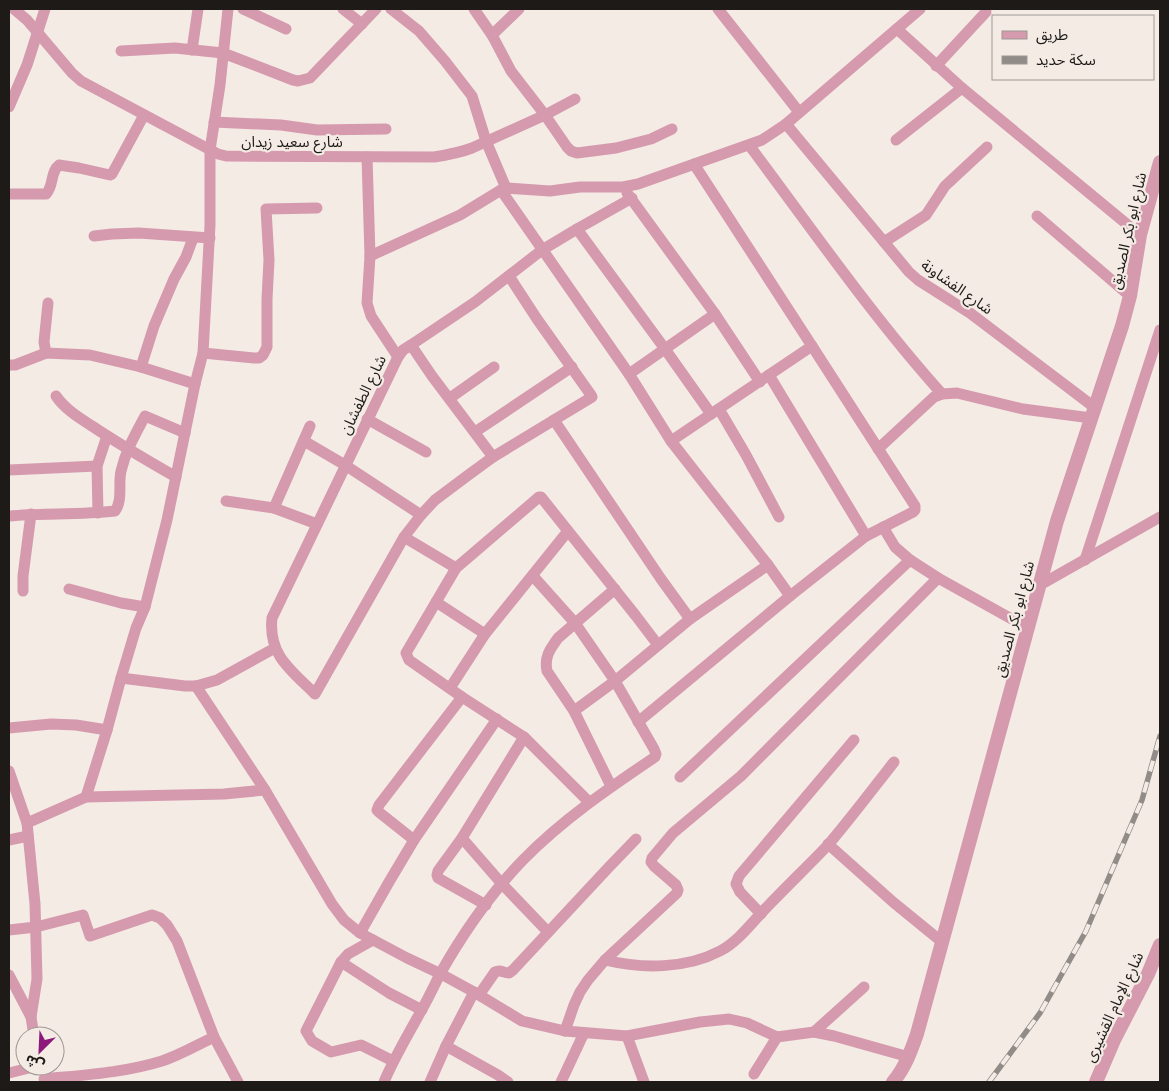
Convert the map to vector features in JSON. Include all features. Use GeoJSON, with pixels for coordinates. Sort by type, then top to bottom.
{"type":"FeatureCollection","features":[{"type":"Feature","properties":{"kind":"street","name":"شارع سعيد زيدان"},"geometry":{"type":"LineString","coordinates":[[14,9],[38,32],[76,78],[210,150],[218,154],[234,157],[447,156],[460,153],[545,115],[575,99]]}},
{"type":"Feature","properties":{"kind":"street"},"geometry":{"type":"LineString","coordinates":[[9,107],[11,94],[27,65],[45,9]]}},
{"type":"Feature","properties":{"kind":"street"},"geometry":{"type":"LineString","coordinates":[[192,50],[198,9]]}},
{"type":"Feature","properties":{"kind":"street"},"geometry":{"type":"LineString","coordinates":[[86,797],[136,628],[144,607],[167,520],[203,353],[210,238],[210,150],[220,85],[228,9]]}},
{"type":"Feature","properties":{"kind":"street"},"geometry":{"type":"LineString","coordinates":[[243,9],[286,29]]}},
{"type":"Feature","properties":{"kind":"street"},"geometry":{"type":"LineString","coordinates":[[343,9],[362,24]]}},
{"type":"Feature","properties":{"kind":"street"},"geometry":{"type":"LineString","coordinates":[[121,51],[174,48],[223,53],[293,80],[303,80],[310,78],[376,9]]}},
{"type":"Feature","properties":{"kind":"street"},"geometry":{"type":"LineString","coordinates":[[391,9],[419,31],[466,87],[472,96],[504,189],[542,250],[629,374],[671,441],[790,596]]}},
{"type":"Feature","properties":{"kind":"street"},"geometry":{"type":"LineString","coordinates":[[492,35],[519,9]]}},
{"type":"Feature","properties":{"kind":"street"},"geometry":{"type":"LineString","coordinates":[[718,9],[799,112]]}},
{"type":"Feature","properties":{"kind":"street"},"geometry":{"type":"LineString","coordinates":[[370,256],[460,215],[504,189],[541,191],[580,187],[623,187],[638,184],[749,145],[768,136],[786,124],[920,9]]}},
{"type":"Feature","properties":{"kind":"street"},"geometry":{"type":"LineString","coordinates":[[477,10],[512,70],[567,147],[576,153],[616,148],[651,139],[672,129]]}},
{"type":"Feature","properties":{"kind":"street"},"geometry":{"type":"LineString","coordinates":[[936,66],[986,12]]}},
{"type":"Feature","properties":{"kind":"street"},"geometry":{"type":"LineString","coordinates":[[897,29],[936,66],[1140,235]]}},
{"type":"Feature","properties":{"kind":"street"},"geometry":{"type":"LineString","coordinates":[[896,140],[962,88]]}},
{"type":"Feature","properties":{"kind":"street"},"geometry":{"type":"LineString","coordinates":[[9,194],[46,194],[50,188],[56,168],[59,165],[112,174],[144,115]]}},
{"type":"Feature","properties":{"kind":"street"},"geometry":{"type":"LineString","coordinates":[[214,122],[282,125],[316,130],[386,129]]}},
{"type":"Feature","properties":{"kind":"street","name":"شارع الفشاونة"},"geometry":{"type":"LineString","coordinates":[[786,124],[909,272],[918,280],[970,313],[1093,412]]}},
{"type":"Feature","properties":{"kind":"street"},"geometry":{"type":"LineString","coordinates":[[749,145],[878,317],[915,364],[942,394]]}},
{"type":"Feature","properties":{"kind":"street"},"geometry":{"type":"LineString","coordinates":[[884,242],[926,215],[945,186],[987,146]]}},
{"type":"Feature","properties":{"kind":"street"},"geometry":{"type":"LineString","coordinates":[[368,157],[370,256],[367,303],[375,322],[398,357]]}},
{"type":"Feature","properties":{"kind":"street","name":"شارع ابو بكر الصديق"},"geometry":{"type":"LineString","coordinates":[[893,1082],[909,1056],[916,1034],[1057,521],[1130,296],[1140,235],[1160,162]]}},
{"type":"Feature","properties":{"kind":"street"},"geometry":{"type":"LineString","coordinates":[[638,722],[790,596],[866,536],[915,510],[915,506],[694,164]]}},
{"type":"Feature","properties":{"kind":"street"},"geometry":{"type":"LineString","coordinates":[[623,187],[764,378],[866,536]]}},
{"type":"Feature","properties":{"kind":"street","name":"شارع الطفشان"},"geometry":{"type":"LineString","coordinates":[[404,537],[315,694],[282,660],[275,648],[271,628],[272,618],[398,357],[403,350],[475,302],[542,250],[577,228],[632,198]]}},
{"type":"Feature","properties":{"kind":"street"},"geometry":{"type":"LineString","coordinates":[[203,353],[254,358],[259,358],[263,355],[267,347],[268,260],[266,209],[317,208]]}},
{"type":"Feature","properties":{"kind":"street"},"geometry":{"type":"LineString","coordinates":[[1036,216],[1130,296]]}},
{"type":"Feature","properties":{"kind":"street"},"geometry":{"type":"LineString","coordinates":[[577,228],[665,349],[746,455],[779,518]]}},
{"type":"Feature","properties":{"kind":"street"},"geometry":{"type":"LineString","coordinates":[[94,236],[139,233],[210,238]]}},
{"type":"Feature","properties":{"kind":"street"},"geometry":{"type":"LineString","coordinates":[[141,367],[154,326],[193,238]]}},
{"type":"Feature","properties":{"kind":"street"},"geometry":{"type":"LineString","coordinates":[[456,568],[404,537],[435,500],[494,457],[592,398],[537,319],[510,276]]}},
{"type":"Feature","properties":{"kind":"street"},"geometry":{"type":"LineString","coordinates":[[46,354],[44,342],[48,303]]}},
{"type":"Feature","properties":{"kind":"street"},"geometry":{"type":"LineString","coordinates":[[629,374],[715,314]]}},
{"type":"Feature","properties":{"kind":"street"},"geometry":{"type":"LineString","coordinates":[[1084,560],[1160,330]]}},
{"type":"Feature","properties":{"kind":"street"},"geometry":{"type":"LineString","coordinates":[[411,345],[432,376],[494,457]]}},
{"type":"Feature","properties":{"kind":"street"},"geometry":{"type":"LineString","coordinates":[[671,441],[812,346]]}},
{"type":"Feature","properties":{"kind":"street"},"geometry":{"type":"LineString","coordinates":[[9,365],[15,365],[46,354],[90,355],[141,367],[195,384]]}},
{"type":"Feature","properties":{"kind":"street"},"geometry":{"type":"LineString","coordinates":[[450,398],[494,367]]}},
{"type":"Feature","properties":{"kind":"street"},"geometry":{"type":"LineString","coordinates":[[475,432],[572,367]]}},
{"type":"Feature","properties":{"kind":"street"},"geometry":{"type":"LineString","coordinates":[[878,449],[934,397],[942,394],[957,393],[1024,409],[1093,412]]}},
{"type":"Feature","properties":{"kind":"street"},"geometry":{"type":"LineString","coordinates":[[56,396],[61,404],[107,436],[176,477]]}},
{"type":"Feature","properties":{"kind":"street"},"geometry":{"type":"LineString","coordinates":[[9,516],[115,511],[120,501],[121,472],[128,448],[145,416],[185,433]]}},
{"type":"Feature","properties":{"kind":"street"},"geometry":{"type":"LineString","coordinates":[[367,420],[426,452]]}},
{"type":"Feature","properties":{"kind":"street"},"geometry":{"type":"LineString","coordinates":[[554,420],[690,619]]}},
{"type":"Feature","properties":{"kind":"street"},"geometry":{"type":"LineString","coordinates":[[274,508],[310,426]]}},
{"type":"Feature","properties":{"kind":"street"},"geometry":{"type":"LineString","coordinates":[[98,513],[96,466],[107,436]]}},
{"type":"Feature","properties":{"kind":"street"},"geometry":{"type":"LineString","coordinates":[[304,441],[346,465],[421,515]]}},
{"type":"Feature","properties":{"kind":"street"},"geometry":{"type":"LineString","coordinates":[[9,470],[96,466]]}},
{"type":"Feature","properties":{"kind":"street"},"geometry":{"type":"LineString","coordinates":[[589,802],[524,737],[408,660],[406,654],[456,568],[539,497],[543,499],[658,645]]}},
{"type":"Feature","properties":{"kind":"street"},"geometry":{"type":"LineString","coordinates":[[226,500],[274,508],[317,524]]}},
{"type":"Feature","properties":{"kind":"street"},"geometry":{"type":"LineString","coordinates":[[23,590],[31,514]]}},
{"type":"Feature","properties":{"kind":"street"},"geometry":{"type":"LineString","coordinates":[[1040,585],[1160,517]]}},
{"type":"Feature","properties":{"kind":"street"},"geometry":{"type":"LineString","coordinates":[[883,527],[895,547],[910,560],[938,578],[1028,628]]}},
{"type":"Feature","properties":{"kind":"street"},"geometry":{"type":"LineString","coordinates":[[450,688],[485,634],[568,531]]}},
{"type":"Feature","properties":{"kind":"street"},"geometry":{"type":"LineString","coordinates":[[680,776],[910,560]]}},
{"type":"Feature","properties":{"kind":"street"},"geometry":{"type":"LineString","coordinates":[[574,711],[615,681],[690,619],[768,566]]}},
{"type":"Feature","properties":{"kind":"street"},"geometry":{"type":"LineString","coordinates":[[384,1082],[393,1061],[441,974],[502,884],[545,839],[589,802],[656,754],[615,681],[575,623],[533,576]]}},
{"type":"Feature","properties":{"kind":"street"},"geometry":{"type":"LineString","coordinates":[[565,1031],[580,992],[588,980],[606,960],[677,893],[676,885],[651,862],[652,858],[673,832],[741,776],[938,578]]}},
{"type":"Feature","properties":{"kind":"street"},"geometry":{"type":"LineString","coordinates":[[69,589],[144,607]]}},
{"type":"Feature","properties":{"kind":"street"},"geometry":{"type":"LineString","coordinates":[[611,786],[574,711],[547,671],[546,664],[551,647],[558,638],[615,589]]}},
{"type":"Feature","properties":{"kind":"street"},"geometry":{"type":"LineString","coordinates":[[436,602],[485,634]]}},
{"type":"Feature","properties":{"kind":"street"},"geometry":{"type":"LineString","coordinates":[[121,678],[196,686],[217,680],[275,648]]}},
{"type":"Feature","properties":{"kind":"street"},"geometry":{"type":"LineString","coordinates":[[196,686],[265,790],[332,904],[344,920],[360,933],[441,974],[522,1021],[565,1031],[627,1036],[650,1030],[700,1022],[729,1020],[747,1023],[778,1037],[814,1032],[909,1056]]}},
{"type":"Feature","properties":{"kind":"street"},"geometry":{"type":"LineString","coordinates":[[414,840],[377,810],[462,697]]}},
{"type":"Feature","properties":{"kind":"street"},"geometry":{"type":"LineString","coordinates":[[360,933],[414,840],[497,719]]}},
{"type":"Feature","properties":{"kind":"street"},"geometry":{"type":"LineString","coordinates":[[9,728],[51,724],[76,725],[107,730]]}},
{"type":"Feature","properties":{"kind":"street"},"geometry":{"type":"LineString","coordinates":[[486,905],[438,878],[437,875],[524,737]]}},
{"type":"Feature","properties":{"kind":"street"},"geometry":{"type":"LineString","coordinates":[[760,914],[740,892],[736,884],[740,876],[854,740]]}},
{"type":"Feature","properties":{"kind":"street"},"geometry":{"type":"LineString","coordinates":[[606,960],[619,964],[665,965],[692,962],[722,950],[738,939],[828,844],[894,762]]}},
{"type":"Feature","properties":{"kind":"street"},"geometry":{"type":"LineString","coordinates":[[9,771],[27,823],[35,904],[37,979],[32,1017],[33,1026]]}},
{"type":"Feature","properties":{"kind":"street"},"geometry":{"type":"LineString","coordinates":[[27,823],[86,797],[224,794],[265,790]]}},
{"type":"Feature","properties":{"kind":"street"},"geometry":{"type":"LineString","coordinates":[[9,840],[28,836]]}},
{"type":"Feature","properties":{"kind":"street"},"geometry":{"type":"LineString","coordinates":[[462,838],[502,884],[548,932]]}},
{"type":"Feature","properties":{"kind":"street"},"geometry":{"type":"LineString","coordinates":[[430,1082],[446,1046],[477,994],[495,972],[502,971],[509,974],[636,839]]}},
{"type":"Feature","properties":{"kind":"street"},"geometry":{"type":"LineString","coordinates":[[828,844],[893,902],[942,942]]}},
{"type":"Feature","properties":{"kind":"street"},"geometry":{"type":"LineString","coordinates":[[9,930],[36,927],[83,916],[90,936],[152,915],[160,918],[177,941],[214,1037],[238,1082]]}},
{"type":"Feature","properties":{"kind":"street"},"geometry":{"type":"LineString","coordinates":[[373,940],[348,954],[341,962],[306,1031],[312,1041],[331,1052],[361,1046],[393,1061]]}},
{"type":"Feature","properties":{"kind":"street","name":"شارع الإمام القشيرى"},"geometry":{"type":"LineString","coordinates":[[1096,1082],[1114,1040],[1148,974],[1160,946]]}},
{"type":"Feature","properties":{"kind":"street"},"geometry":{"type":"LineString","coordinates":[[341,962],[422,1010]]}},
{"type":"Feature","properties":{"kind":"street"},"geometry":{"type":"LineString","coordinates":[[9,974],[32,1017]]}},
{"type":"Feature","properties":{"kind":"street"},"geometry":{"type":"LineString","coordinates":[[814,1032],[864,987]]}},
{"type":"Feature","properties":{"kind":"street"},"geometry":{"type":"LineString","coordinates":[[561,1082],[584,1033]]}},
{"type":"Feature","properties":{"kind":"street"},"geometry":{"type":"LineString","coordinates":[[627,1036],[644,1082]]}},
{"type":"Feature","properties":{"kind":"street"},"geometry":{"type":"LineString","coordinates":[[44,1081],[132,1069],[164,1060],[214,1037]]}},
{"type":"Feature","properties":{"kind":"street"},"geometry":{"type":"LineString","coordinates":[[754,1074],[778,1037]]}},
{"type":"Feature","properties":{"kind":"street"},"geometry":{"type":"LineString","coordinates":[[446,1046],[498,1075],[505,1081]]}},
{"type":"Feature","properties":{"kind":"railway"},"geometry":{"type":"LineString","coordinates":[[989,1082],[1040,1013],[1086,931],[1142,800],[1160,736]]}}]}
